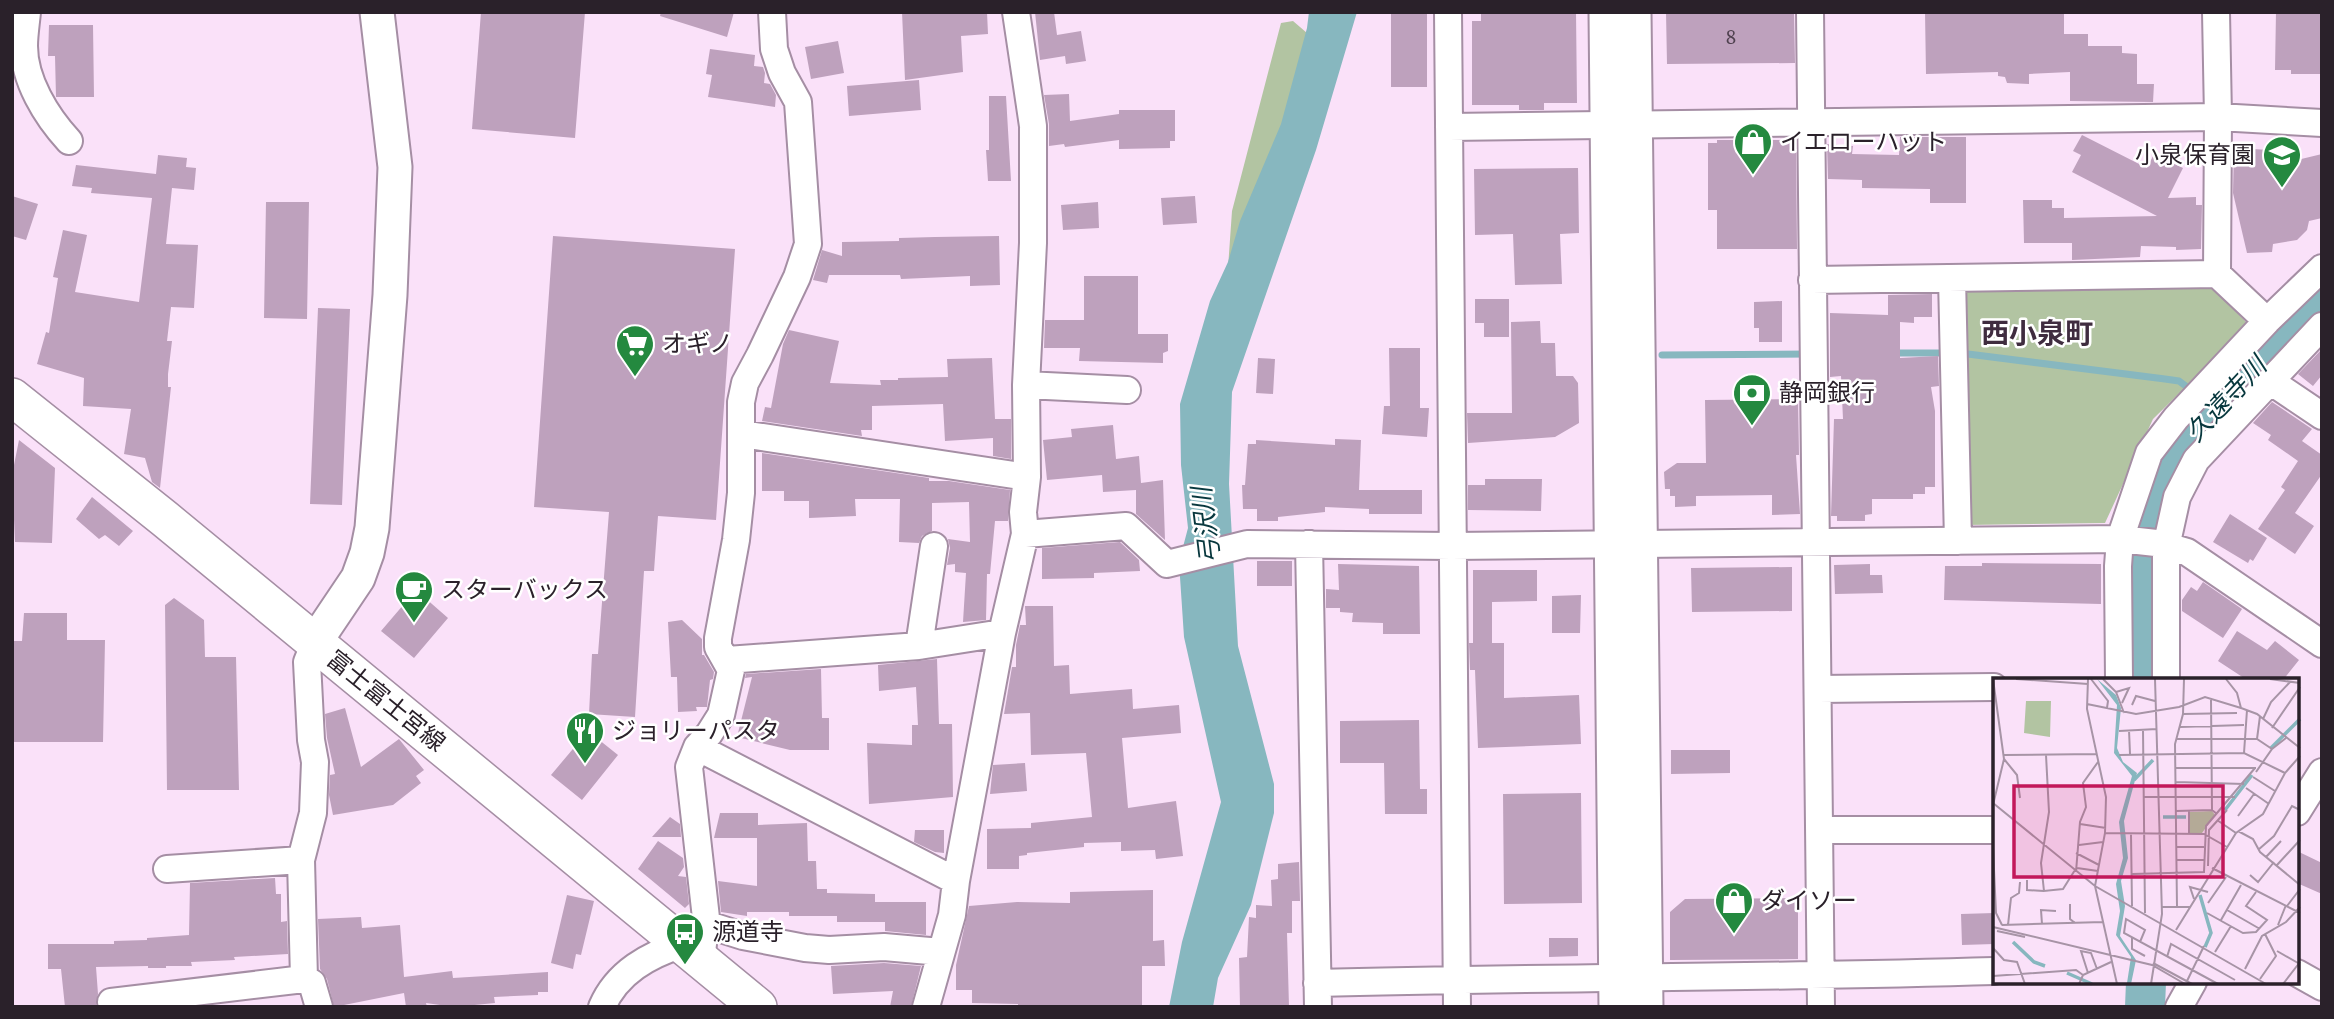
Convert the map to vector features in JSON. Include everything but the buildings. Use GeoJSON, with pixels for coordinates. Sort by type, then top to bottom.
{"type":"FeatureCollection","features":[{"type":"Feature","properties":{"kind":"main road","name":"富士富士宮線"},"geometry":{"type":"LineString","coordinates":[[12,397],[315,642],[697,943],[758,1007]]}},
{"type":"Feature","properties":{"kind":"street"},"geometry":{"type":"LineString","coordinates":[[27,12],[24,48],[28,74],[51,122],[69,141]]}},
{"type":"Feature","properties":{"kind":"street"},"geometry":{"type":"LineString","coordinates":[[304,979],[301,860],[313,813],[315,762],[311,740],[307,662],[315,642],[358,578],[372,528],[390,295],[395,167],[377,12]]}},
{"type":"Feature","properties":{"kind":"street"},"geometry":{"type":"LineString","coordinates":[[697,943],[689,767],[697,747],[721,715],[732,670],[718,647],[718,638],[736,540],[741,493],[740,402],[745,383],[797,277],[808,244],[798,102],[782,73],[774,48],[772,12]]}},
{"type":"Feature","properties":{"kind":"street"},"geometry":{"type":"LineString","coordinates":[[926,1007],[952,915],[1002,633],[1025,534],[1023,512],[1027,478],[1026,385],[1033,243],[1032,126],[1016,12]]}},
{"type":"Feature","properties":{"kind":"street"},"geometry":{"type":"LineString","coordinates":[[1447,12],[1457,1007]]}},
{"type":"Feature","properties":{"kind":"street"},"geometry":{"type":"LineString","coordinates":[[1606,12],[1621,124],[1631,993]]}},
{"type":"Feature","properties":{"kind":"street"},"geometry":{"type":"LineString","coordinates":[[1621,124],[1634,12]]}},
{"type":"Feature","properties":{"kind":"street"},"geometry":{"type":"LineString","coordinates":[[1810,12],[1821,1007]]}},
{"type":"Feature","properties":{"kind":"street"},"geometry":{"type":"LineString","coordinates":[[2216,12],[2217,274]]}},
{"type":"Feature","properties":{"kind":"street"},"geometry":{"type":"LineString","coordinates":[[1449,127],[2218,117],[2322,123]]}},
{"type":"Feature","properties":{"kind":"street"},"geometry":{"type":"LineString","coordinates":[[2166,678],[2144,542],[2149,453],[2176,418],[2267,321],[2322,268]]}},
{"type":"Feature","properties":{"kind":"street"},"geometry":{"type":"LineString","coordinates":[[1812,280],[2217,274],[2267,321]]}},
{"type":"Feature","properties":{"kind":"street"},"geometry":{"type":"LineString","coordinates":[[1952,278],[1958,541]]}},
{"type":"Feature","properties":{"kind":"street"},"geometry":{"type":"LineString","coordinates":[[2119,678],[2118,566],[2144,542],[2177,497],[2196,460],[2322,326]]}},
{"type":"Feature","properties":{"kind":"street"},"geometry":{"type":"LineString","coordinates":[[2270,381],[2322,416]]}},
{"type":"Feature","properties":{"kind":"street"},"geometry":{"type":"LineString","coordinates":[[1026,385],[1127,390]]}},
{"type":"Feature","properties":{"kind":"street"},"geometry":{"type":"LineString","coordinates":[[742,433],[1027,478]]}},
{"type":"Feature","properties":{"kind":"street"},"geometry":{"type":"LineString","coordinates":[[1025,534],[1125,526],[1167,564],[1247,544],[1452,546],[2144,542],[2187,552],[2322,644]]}},
{"type":"Feature","properties":{"kind":"street"},"geometry":{"type":"LineString","coordinates":[[1309,544],[1317,995],[1457,980],[1631,993],[1821,976],[1993,971]]}},
{"type":"Feature","properties":{"kind":"street"},"geometry":{"type":"LineString","coordinates":[[919,646],[934,546]]}},
{"type":"Feature","properties":{"kind":"street"},"geometry":{"type":"LineString","coordinates":[[727,660],[919,646],[1002,633]]}},
{"type":"Feature","properties":{"kind":"street"},"geometry":{"type":"LineString","coordinates":[[1819,689],[1993,687]]}},
{"type":"Feature","properties":{"kind":"street"},"geometry":{"type":"LineString","coordinates":[[697,747],[956,881]]}},
{"type":"Feature","properties":{"kind":"street"},"geometry":{"type":"LineString","coordinates":[[2299,809],[2322,772]]}},
{"type":"Feature","properties":{"kind":"street"},"geometry":{"type":"LineString","coordinates":[[1820,830],[1993,830]]}},
{"type":"Feature","properties":{"kind":"street"},"geometry":{"type":"LineString","coordinates":[[167,869],[301,860]]}},
{"type":"Feature","properties":{"kind":"street"},"geometry":{"type":"LineString","coordinates":[[602,1007],[619,981],[636,965],[662,951],[697,943],[743,936],[829,950],[884,947],[941,952]]}},
{"type":"Feature","properties":{"kind":"street"},"geometry":{"type":"LineString","coordinates":[[2299,974],[2322,988]]}},
{"type":"Feature","properties":{"kind":"street"},"geometry":{"type":"LineString","coordinates":[[111,1002],[304,979],[312,983],[319,1007]]}},
{"type":"Feature","properties":{"kind":"street"},"geometry":{"type":"LineString","coordinates":[[2179,1007],[2192,984]]}},
{"type":"Feature","properties":{"kind":"shaded area"},"geometry":{"type":"Polygon","coordinates":[[[1293,21],[1307,33],[1311,74],[1228,268],[1232,211],[1281,23],[1293,21]]]}},
{"type":"Feature","properties":{"kind":"shaded area"},"geometry":{"type":"Polygon","coordinates":[[[2213,288],[2249,325],[2153,419],[2105,523],[1966,525],[1964,290],[2213,288]]]}},
{"type":"Feature","properties":{"kind":"water","name":"弓沢川"},"geometry":{"type":"Polygon","coordinates":[[[1309,12],[1357,12],[1316,150],[1232,392],[1229,484],[1238,646],[1274,784],[1274,813],[1251,905],[1218,978],[1213,1007],[1169,1007],[1182,942],[1221,802],[1184,637],[1179,562],[1188,528],[1181,465],[1180,404],[1210,301],[1228,262],[1240,221],[1281,124],[1309,12]]]}},
{"type":"Feature","properties":{"kind":"waterway","name":"久遠寺川"},"geometry":{"type":"LineString","coordinates":[[2145,678],[2143,557],[2149,518],[2167,470],[2187,435],[2322,300]]}},
{"type":"Feature","properties":{"kind":"waterway"},"geometry":{"type":"LineString","coordinates":[[1890,353],[1949,353]]}},
{"type":"Feature","properties":{"kind":"waterway"},"geometry":{"type":"LineString","coordinates":[[1960,353],[2179,381],[2191,390]]}},
{"type":"Feature","properties":{"kind":"waterway"},"geometry":{"type":"LineString","coordinates":[[1662,355],[1809,354]]}},
{"type":"Feature","properties":{"kind":"waterway","name":"久遠寺川"},"geometry":{"type":"LineString","coordinates":[[2208,406],[2212,409]]}},
{"type":"Feature","properties":{"kind":"waterway","name":"久遠寺川"},"geometry":{"type":"LineString","coordinates":[[2145,1007],[2146,984]]}},
{"type":"Feature","properties":{"kind":"place","name":"イエローハット"},"geometry":{"type":"Point","coordinates":[1753,176]}},
{"type":"Feature","properties":{"kind":"place","name":"小泉保育園"},"geometry":{"type":"Point","coordinates":[2282,189]}},
{"type":"Feature","properties":{"kind":"place","name":"オギノ"},"geometry":{"type":"Point","coordinates":[635,378]}},
{"type":"Feature","properties":{"kind":"place","name":"静岡銀行"},"geometry":{"type":"Point","coordinates":[1752,427]}},
{"type":"Feature","properties":{"kind":"place","name":"スターバックス"},"geometry":{"type":"Point","coordinates":[414,624]}},
{"type":"Feature","properties":{"kind":"place","name":"ジョリーパスタ"},"geometry":{"type":"Point","coordinates":[585,765]}},
{"type":"Feature","properties":{"kind":"place","name":"ダイソー"},"geometry":{"type":"Point","coordinates":[1734,935]}},
{"type":"Feature","properties":{"kind":"place","name":"源道寺"},"geometry":{"type":"Point","coordinates":[685,966]}},
{"type":"Feature","properties":{"kind":"district","name":"西小泉町"},"geometry":{"type":"Point","coordinates":[2037,333]}}]}
